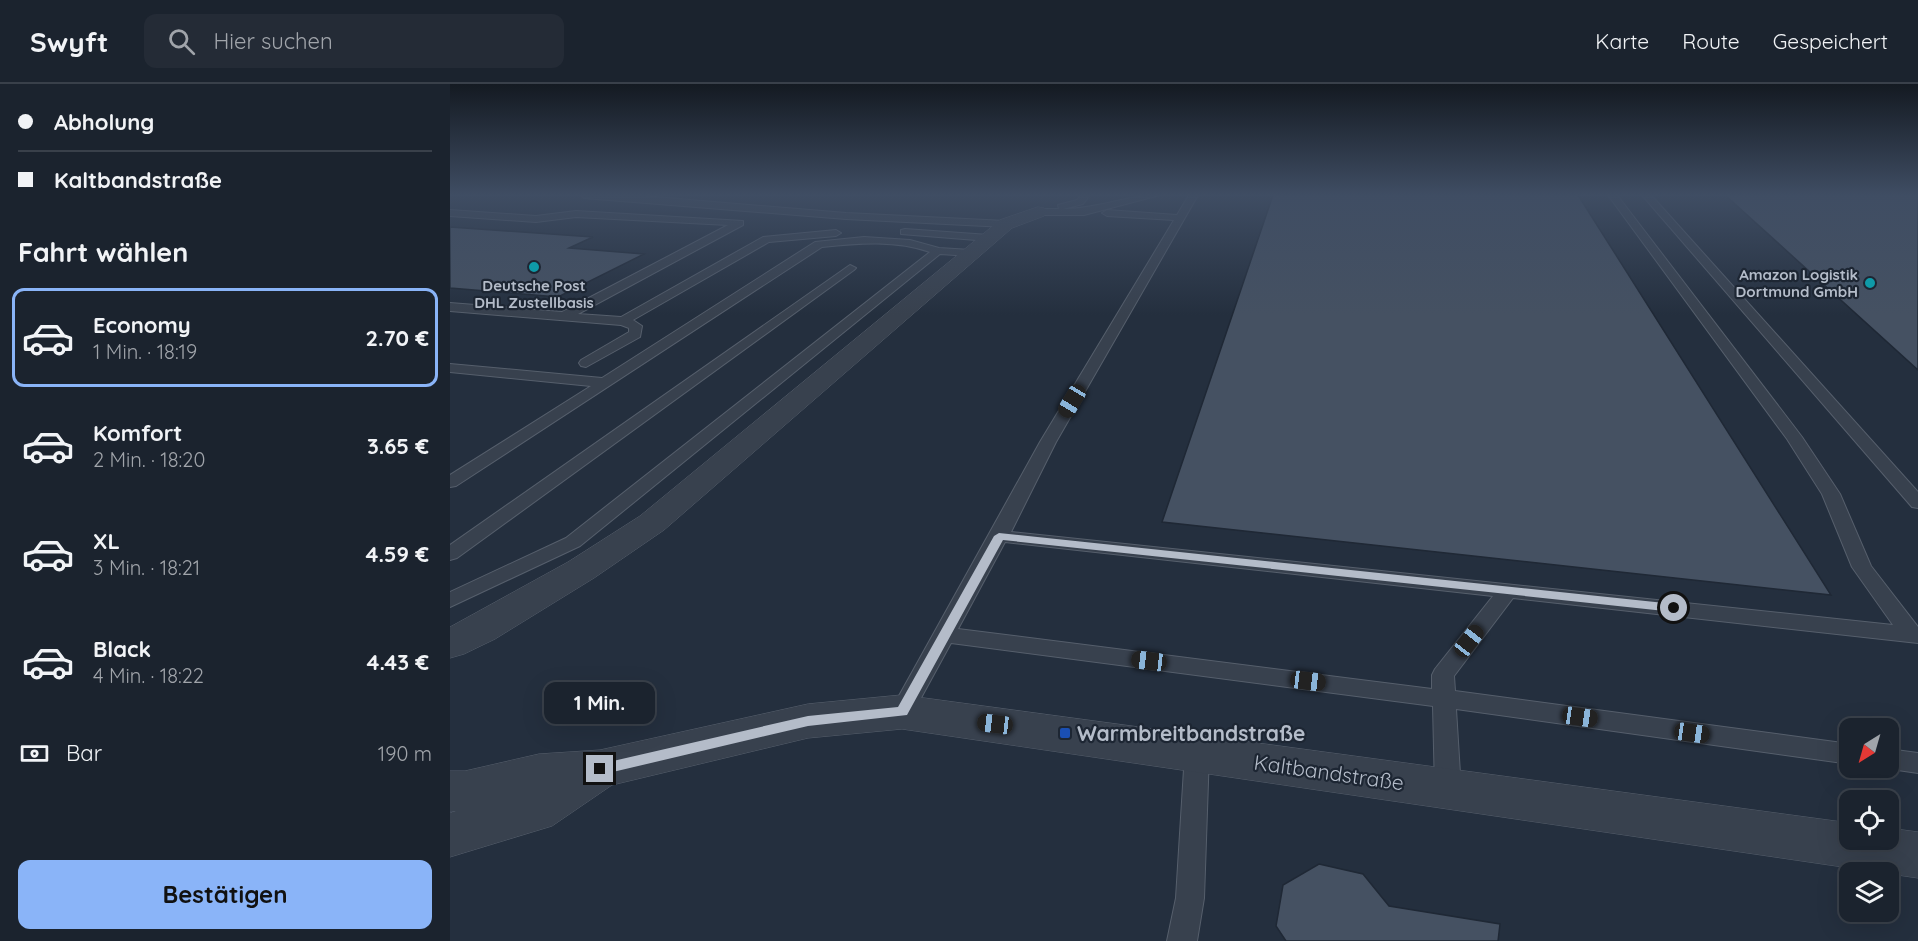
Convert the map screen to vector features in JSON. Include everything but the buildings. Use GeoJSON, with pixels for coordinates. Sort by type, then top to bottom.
{"type":"FeatureCollection","features":[{"type":"Feature","properties":{"kind":"street"},"geometry":{"type":"LineString","coordinates":[[450,664],[466,636],[581,570],[652,523],[996,235]]}},
{"type":"Feature","properties":{"kind":"street","name":"Kaltbandstraße"},"geometry":{"type":"LineString","coordinates":[[450,791],[465,791],[539,773],[600,769],[808,721],[902,712],[1918,855]]}},
{"type":"Feature","properties":{"kind":"street","name":"Kaltbandstraße"},"geometry":{"type":"LineString","coordinates":[[450,835],[535,811],[600,769]]}},
{"type":"Feature","properties":{"kind":"lane"},"geometry":{"type":"LineString","coordinates":[[564,316],[717,235]]}},
{"type":"Feature","properties":{"kind":"lane"},"geometry":{"type":"LineString","coordinates":[[622,321],[767,239],[810,235]]}},
{"type":"Feature","properties":{"kind":"lane"},"geometry":{"type":"LineString","coordinates":[[944,235],[989,239]]}},
{"type":"Feature","properties":{"kind":"lane"},"geometry":{"type":"LineString","coordinates":[[964,235],[989,239]]}},
{"type":"Feature","properties":{"kind":"lane"},"geometry":{"type":"LineString","coordinates":[[902,712],[1048,442],[1171,235]]}},
{"type":"Feature","properties":{"kind":"lane"},"geometry":{"type":"LineString","coordinates":[[1642,235],[1794,437],[1831,494],[1862,567],[1914,634]]}},
{"type":"Feature","properties":{"kind":"lane"},"geometry":{"type":"LineString","coordinates":[[1681,235],[1918,503]]}},
{"type":"Feature","properties":{"kind":"lane"},"geometry":{"type":"LineString","coordinates":[[450,600],[573,542],[938,251],[989,239]]}},
{"type":"Feature","properties":{"kind":"lane"},"geometry":{"type":"LineString","coordinates":[[450,482],[819,244],[843,241],[892,242],[924,245],[938,251]]}},
{"type":"Feature","properties":{"kind":"lane"},"geometry":{"type":"LineString","coordinates":[[450,554],[850,268]]}},
{"type":"Feature","properties":{"kind":"lane"},"geometry":{"type":"LineString","coordinates":[[450,307],[622,321],[636,326],[634,334],[586,363]]}},
{"type":"Feature","properties":{"kind":"lane"},"geometry":{"type":"LineString","coordinates":[[450,368],[604,383]]}},
{"type":"Feature","properties":{"kind":"lane"},"geometry":{"type":"LineString","coordinates":[[999,536],[1914,634]]}},
{"type":"Feature","properties":{"kind":"lane"},"geometry":{"type":"LineString","coordinates":[[1448,790],[1443,675],[1508,590]]}},
{"type":"Feature","properties":{"kind":"lane"},"geometry":{"type":"LineString","coordinates":[[944,635],[1839,753]]}},
{"type":"Feature","properties":{"kind":"lane"},"geometry":{"type":"LineString","coordinates":[[1182,941],[1190,898],[1197,753]]}},
{"type":"Feature","properties":{"kind":"lane"},"geometry":{"type":"LineString","coordinates":[[1899,760],[1918,763]]}},
{"type":"Feature","properties":{"kind":"place","name":"Deutsche Post DHL Zustellbasis"},"geometry":{"type":"Point","coordinates":[534,267]}},
{"type":"Feature","properties":{"kind":"place","name":"Amazon Logistik Dortmund GmbH"},"geometry":{"type":"Point","coordinates":[1870,283]}},
{"type":"Feature","properties":{"kind":"place","name":"Warmbreitbandstraße"},"geometry":{"type":"Point","coordinates":[1065,733]}},
{"type":"Feature","properties":{"kind":"route"},"geometry":{"type":"LineString","coordinates":[[600,769],[808,721],[902,712],[999,536],[1674,608]]}}]}
